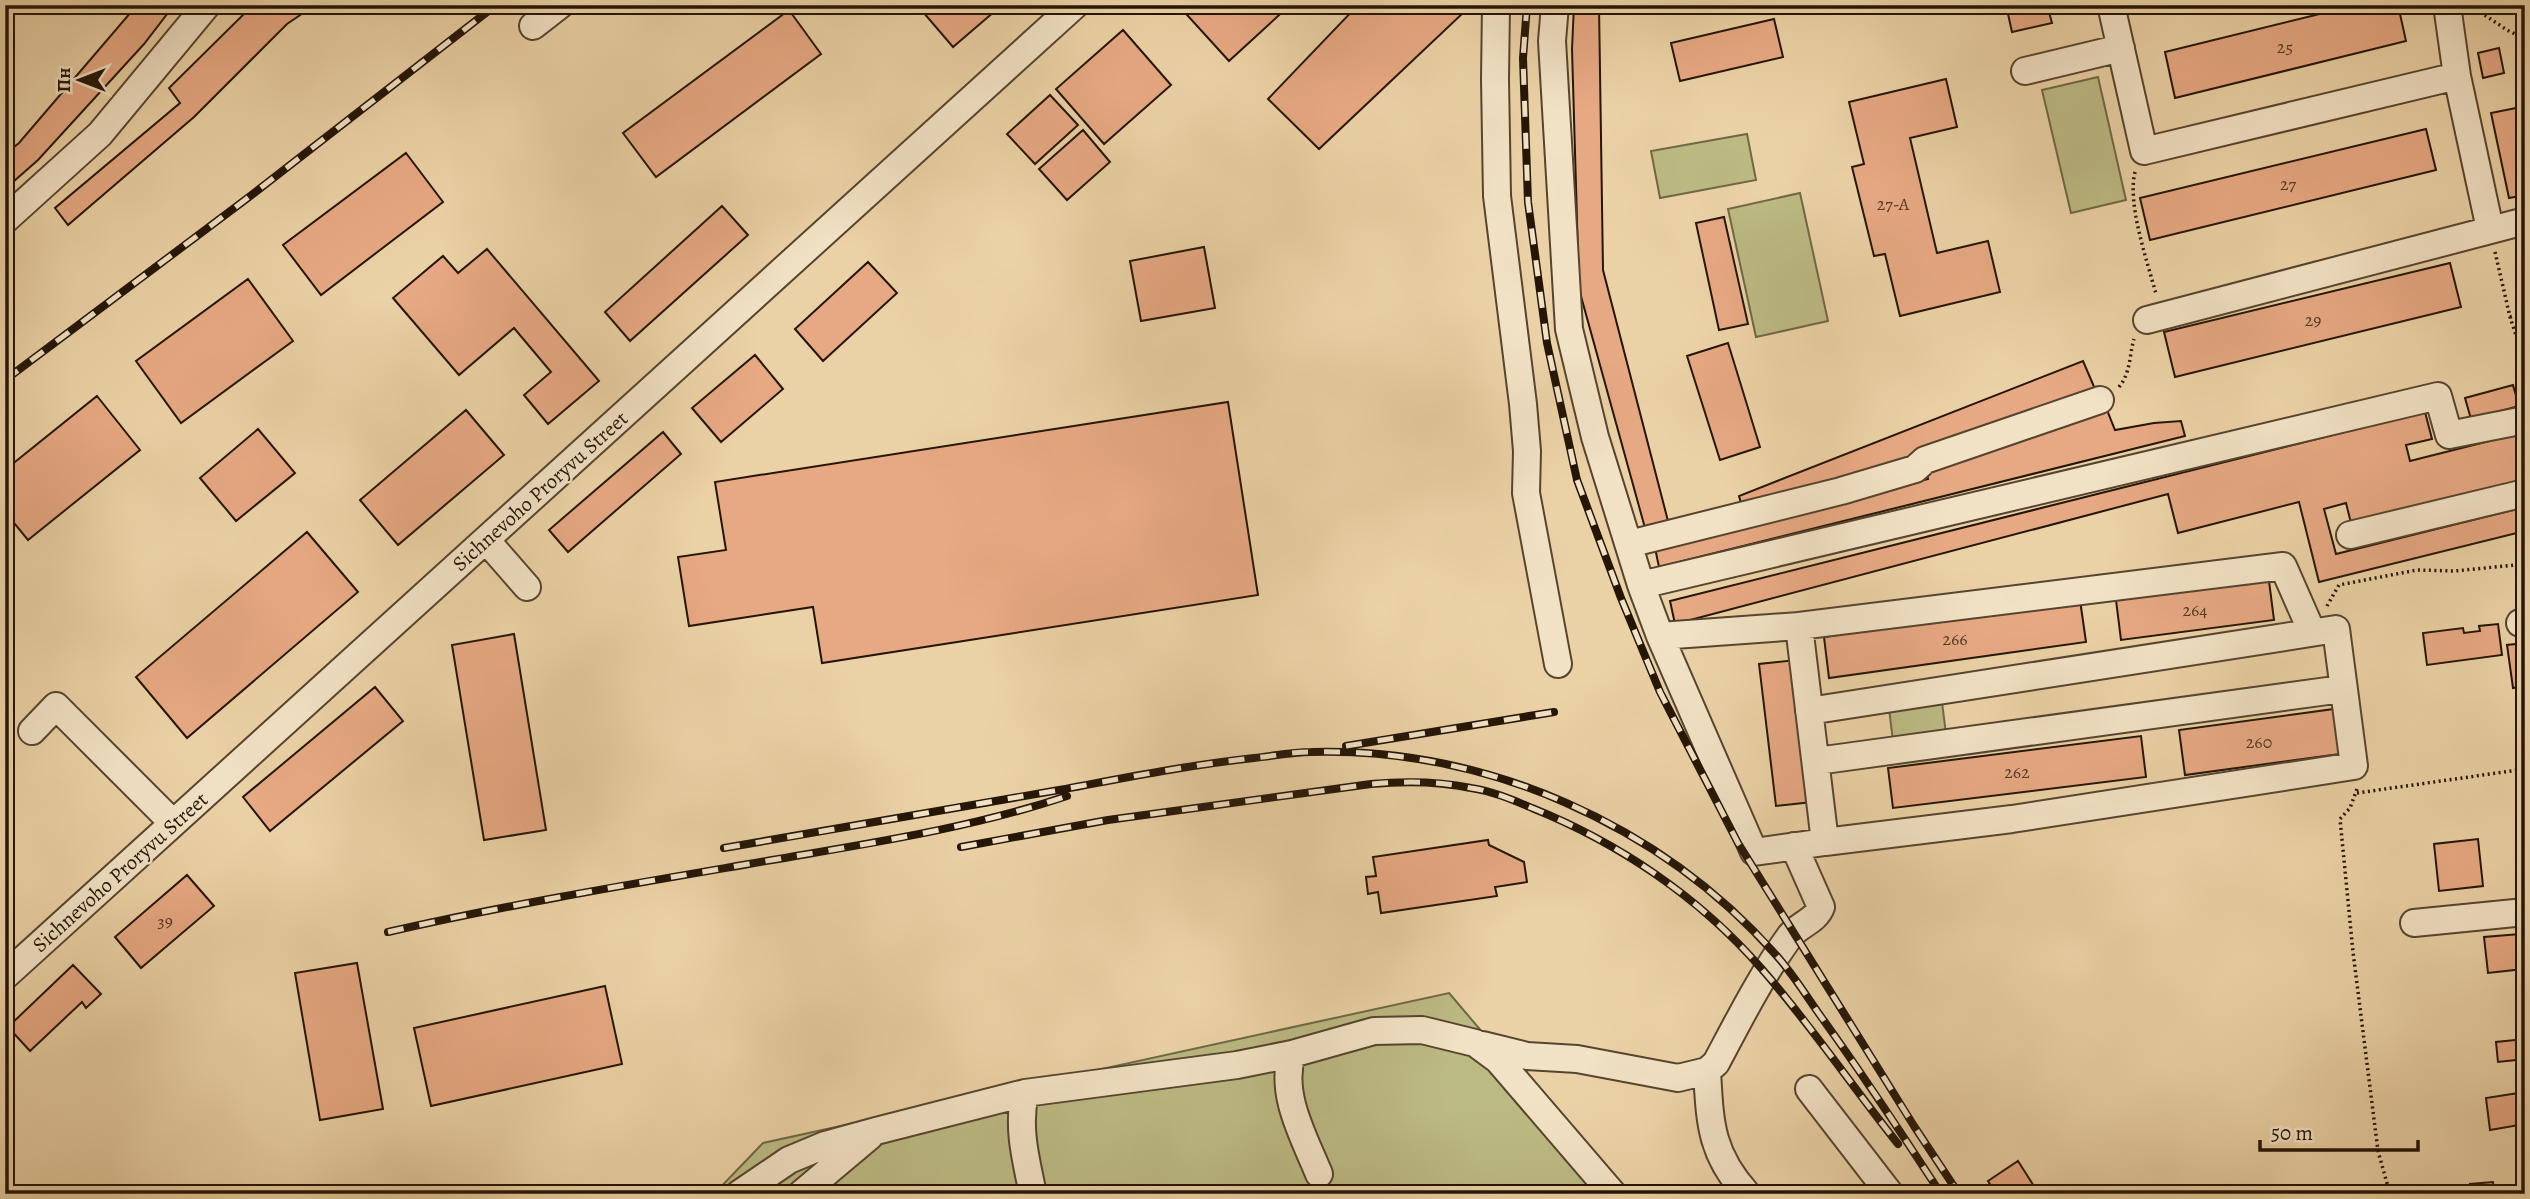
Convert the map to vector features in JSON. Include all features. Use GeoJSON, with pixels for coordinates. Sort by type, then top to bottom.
{"type":"FeatureCollection","features":[{"type":"Feature","properties":{"kind":"street"},"geometry":{"type":"LineString","coordinates":[[5,219],[100,134],[207,5]]}},
{"type":"Feature","properties":{"kind":"street"},"geometry":{"type":"LineString","coordinates":[[533,26],[560,5]]}},
{"type":"Feature","properties":{"kind":"street","name":"Sichnevoho Proryvu Street"},"geometry":{"type":"LineString","coordinates":[[5,976],[1075,5]]}},
{"type":"Feature","properties":{"kind":"street"},"geometry":{"type":"LineString","coordinates":[[1496,5],[1494,79],[1497,196],[1527,452],[1526,493],[1558,664]]}},
{"type":"Feature","properties":{"kind":"street"},"geometry":{"type":"LineString","coordinates":[[1555,5],[1552,41],[1569,329],[1595,437],[1641,585],[1660,636],[1754,852],[2012,819],[2354,766],[2336,629],[1809,711]]}},
{"type":"Feature","properties":{"kind":"street"},"geometry":{"type":"LineString","coordinates":[[2111,5],[2144,151],[2457,76]]}},
{"type":"Feature","properties":{"kind":"street"},"geometry":{"type":"LineString","coordinates":[[2447,5],[2457,76],[2490,229]]}},
{"type":"Feature","properties":{"kind":"street"},"geometry":{"type":"LineString","coordinates":[[2025,71],[2121,48]]}},
{"type":"Feature","properties":{"kind":"street"},"geometry":{"type":"LineString","coordinates":[[2154,318],[2525,220]]}},
{"type":"Feature","properties":{"kind":"street"},"geometry":{"type":"LineString","coordinates":[[1641,585],[2438,396],[2449,435],[2525,420]]}},
{"type":"Feature","properties":{"kind":"street"},"geometry":{"type":"LineString","coordinates":[[1629,544],[1841,491],[1915,469],[1925,460],[2100,400]]}},
{"type":"Feature","properties":{"kind":"street"},"geometry":{"type":"LineString","coordinates":[[2350,535],[2525,493]]}},
{"type":"Feature","properties":{"kind":"street"},"geometry":{"type":"LineString","coordinates":[[486,540],[527,587]]}},
{"type":"Feature","properties":{"kind":"street"},"geometry":{"type":"LineString","coordinates":[[1660,636],[1799,626],[2283,566],[2312,632]]}},
{"type":"Feature","properties":{"kind":"street"},"geometry":{"type":"LineString","coordinates":[[1799,626],[1825,842]]}},
{"type":"Feature","properties":{"kind":"street"},"geometry":{"type":"LineString","coordinates":[[1816,761],[2342,689]]}},
{"type":"Feature","properties":{"kind":"street"},"geometry":{"type":"LineString","coordinates":[[33,731],[56,706],[173,824]]}},
{"type":"Feature","properties":{"kind":"street"},"geometry":{"type":"LineString","coordinates":[[739,1194],[789,1160],[825,1145],[876,1131],[1025,1093],[1237,1065],[1292,1054],[1374,1031],[1422,1030],[1527,1056],[1577,1059],[1678,1078],[1707,1071],[1716,1063],[1765,973],[1793,932],[1819,913],[1821,907],[1794,846]]}},
{"type":"Feature","properties":{"kind":"street"},"geometry":{"type":"LineString","coordinates":[[2414,923],[2525,912]]}},
{"type":"Feature","properties":{"kind":"street"},"geometry":{"type":"LineString","coordinates":[[1475,1043],[1498,1060],[1613,1194]]}},
{"type":"Feature","properties":{"kind":"street"},"geometry":{"type":"LineString","coordinates":[[1292,1054],[1287,1068],[1287,1086],[1319,1174]]}},
{"type":"Feature","properties":{"kind":"street"},"geometry":{"type":"LineString","coordinates":[[1707,1071],[1710,1128],[1722,1158],[1747,1194]]}},
{"type":"Feature","properties":{"kind":"street"},"geometry":{"type":"LineString","coordinates":[[1809,1089],[1890,1194]]}},
{"type":"Feature","properties":{"kind":"street"},"geometry":{"type":"LineString","coordinates":[[1025,1093],[1021,1111],[1021,1137],[1033,1194]]}},
{"type":"Feature","properties":{"kind":"street"},"geometry":{"type":"LineString","coordinates":[[801,1194],[876,1131]]}},
{"type":"Feature","properties":{"kind":"path"},"geometry":{"type":"LineString","coordinates":[[2469,5],[2507,30],[2525,38]]}},
{"type":"Feature","properties":{"kind":"path"},"geometry":{"type":"LineString","coordinates":[[2480,12],[2507,5]]}},
{"type":"Feature","properties":{"kind":"path"},"geometry":{"type":"LineString","coordinates":[[2100,400],[2114,393],[2125,380],[2131,364],[2136,331],[2154,318],[2133,201],[2132,183],[2144,151]]}},
{"type":"Feature","properties":{"kind":"path"},"geometry":{"type":"LineString","coordinates":[[2490,229],[2510,317],[2525,363]]}},
{"type":"Feature","properties":{"kind":"path"},"geometry":{"type":"LineString","coordinates":[[2510,317],[2525,313]]}},
{"type":"Feature","properties":{"kind":"path"},"geometry":{"type":"LineString","coordinates":[[2312,632],[2339,585],[2417,570],[2455,571],[2525,564]]}},
{"type":"Feature","properties":{"kind":"path"},"geometry":{"type":"LineString","coordinates":[[2354,766],[2357,793],[2340,819],[2353,952],[2378,1151],[2390,1194]]}},
{"type":"Feature","properties":{"kind":"path"},"geometry":{"type":"LineString","coordinates":[[2357,793],[2525,769]]}},
{"type":"Feature","properties":{"kind":"shaded area"},"geometry":{"type":"Polygon","coordinates":[[[2098,77],[2126,200],[2071,213],[2042,90],[2098,77]]]}},
{"type":"Feature","properties":{"kind":"shaded area"},"geometry":{"type":"Polygon","coordinates":[[[1747,134],[1756,180],[1660,198],[1651,151],[1747,134]]]}},
{"type":"Feature","properties":{"kind":"shaded area"},"geometry":{"type":"Polygon","coordinates":[[[1800,193],[1828,321],[1756,337],[1728,209],[1800,193]]]}},
{"type":"Feature","properties":{"kind":"shaded area"},"geometry":{"type":"Polygon","coordinates":[[[1942,702],[1946,734],[1893,741],[1889,709],[1942,702]]]}},
{"type":"Feature","properties":{"kind":"shaded area"},"geometry":{"type":"Polygon","coordinates":[[[1449,993],[1620,1194],[714,1194],[763,1143],[1449,993]]]}},
{"type":"Feature","properties":{"kind":"building"},"geometry":{"type":"Polygon","coordinates":[[[137,5],[174,5],[144,44],[38,160],[5,189],[5,154],[19,143],[137,5]]]}},
{"type":"Feature","properties":{"kind":"building"},"geometry":{"type":"Polygon","coordinates":[[[253,5],[315,5],[287,24],[194,117],[68,225],[55,208],[180,103],[169,88],[253,5]]]}},
{"type":"Feature","properties":{"kind":"building"},"geometry":{"type":"Polygon","coordinates":[[[917,5],[1002,5],[953,47],[917,5]]]}},
{"type":"Feature","properties":{"kind":"building"},"geometry":{"type":"Polygon","coordinates":[[[1178,5],[1290,5],[1229,61],[1178,5]]]}},
{"type":"Feature","properties":{"kind":"building"},"geometry":{"type":"Polygon","coordinates":[[[1358,5],[1456,5],[1463,13],[1319,149],[1268,99],[1358,5]]]}},
{"type":"Feature","properties":{"kind":"building"},"geometry":{"type":"Polygon","coordinates":[[[1574,5],[1599,5],[1603,270],[1668,521],[1645,528],[1579,289],[1572,49],[1574,5]]]}},
{"type":"Feature","properties":{"kind":"building"},"geometry":{"type":"Polygon","coordinates":[[[2006,5],[2047,5],[2052,23],[2012,32],[2006,5]]]}},
{"type":"Feature","properties":{"kind":"building"},"geometry":{"type":"Polygon","coordinates":[[[2356,5],[2398,5],[2406,41],[2175,98],[2165,52],[2356,5]]]}},
{"type":"Feature","properties":{"kind":"building"},"geometry":{"type":"Polygon","coordinates":[[[789,10],[821,54],[656,177],[623,133],[789,10]]]}},
{"type":"Feature","properties":{"kind":"building"},"geometry":{"type":"Polygon","coordinates":[[[1774,19],[1783,57],[1680,81],[1671,43],[1774,19]]]}},
{"type":"Feature","properties":{"kind":"building"},"geometry":{"type":"Polygon","coordinates":[[[1123,30],[1171,85],[1104,144],[1056,89],[1123,30]]]}},
{"type":"Feature","properties":{"kind":"building"},"geometry":{"type":"Polygon","coordinates":[[[2499,48],[2504,73],[2483,78],[2478,53],[2499,48]]]}},
{"type":"Feature","properties":{"kind":"building"},"geometry":{"type":"Polygon","coordinates":[[[1946,79],[1957,127],[1910,138],[1937,253],[1988,241],[2000,292],[1900,316],[1885,254],[1874,256],[1852,167],[1864,164],[1849,102],[1946,79]]]}},
{"type":"Feature","properties":{"kind":"building"},"geometry":{"type":"Polygon","coordinates":[[[1050,95],[1078,125],[1035,164],[1007,134],[1050,95]]]}},
{"type":"Feature","properties":{"kind":"building"},"geometry":{"type":"Polygon","coordinates":[[[2521,107],[2525,125],[2525,195],[2509,198],[2491,113],[2521,107]]]}},
{"type":"Feature","properties":{"kind":"building"},"geometry":{"type":"Polygon","coordinates":[[[2426,129],[2436,170],[2150,240],[2140,198],[2426,129]]]}},
{"type":"Feature","properties":{"kind":"building"},"geometry":{"type":"Polygon","coordinates":[[[1083,130],[1110,162],[1067,200],[1039,169],[1083,130]]]}},
{"type":"Feature","properties":{"kind":"building"},"geometry":{"type":"Polygon","coordinates":[[[406,153],[443,202],[321,295],[283,245],[406,153]]]}},
{"type":"Feature","properties":{"kind":"building"},"geometry":{"type":"Polygon","coordinates":[[[722,206],[748,235],[630,341],[605,312],[722,206]]]}},
{"type":"Feature","properties":{"kind":"building"},"geometry":{"type":"Polygon","coordinates":[[[1724,217],[1748,324],[1719,330],[1696,223],[1724,217]]]}},
{"type":"Feature","properties":{"kind":"building"},"geometry":{"type":"Polygon","coordinates":[[[1204,247],[1215,308],[1141,321],[1130,261],[1204,247]]]}},
{"type":"Feature","properties":{"kind":"building"},"geometry":{"type":"Polygon","coordinates":[[[487,249],[599,381],[548,424],[524,395],[551,372],[514,328],[459,375],[393,298],[443,256],[458,273],[487,249]]]}},
{"type":"Feature","properties":{"kind":"building"},"geometry":{"type":"Polygon","coordinates":[[[868,262],[897,293],[823,361],[795,329],[868,262]]]}},
{"type":"Feature","properties":{"kind":"building"},"geometry":{"type":"Polygon","coordinates":[[[2450,263],[2461,307],[2175,377],[2164,332],[2450,263]]]}},
{"type":"Feature","properties":{"kind":"building"},"geometry":{"type":"Polygon","coordinates":[[[248,279],[293,341],[181,423],[136,361],[248,279]]]}},
{"type":"Feature","properties":{"kind":"building"},"geometry":{"type":"Polygon","coordinates":[[[1728,343],[1760,447],[1720,460],[1687,356],[1728,343]]]}},
{"type":"Feature","properties":{"kind":"building"},"geometry":{"type":"Polygon","coordinates":[[[755,355],[783,389],[721,442],[692,408],[755,355]]]}},
{"type":"Feature","properties":{"kind":"building"},"geometry":{"type":"Polygon","coordinates":[[[2083,361],[2095,389],[1844,483],[1743,510],[1739,496],[2083,361]]]}},
{"type":"Feature","properties":{"kind":"building"},"geometry":{"type":"Polygon","coordinates":[[[2513,385],[2519,406],[2471,419],[2465,398],[2513,385]]]}},
{"type":"Feature","properties":{"kind":"building"},"geometry":{"type":"Polygon","coordinates":[[[97,396],[140,450],[28,540],[5,512],[5,470],[97,396]]]}},
{"type":"Feature","properties":{"kind":"building"},"geometry":{"type":"Polygon","coordinates":[[[1228,402],[1258,595],[822,663],[813,607],[689,626],[678,557],[726,550],[715,482],[1228,402]]]}},
{"type":"Feature","properties":{"kind":"building"},"geometry":{"type":"Polygon","coordinates":[[[466,410],[504,455],[398,545],[360,500],[466,410]]]}},
{"type":"Feature","properties":{"kind":"building"},"geometry":{"type":"Polygon","coordinates":[[[2107,410],[2115,430],[2181,421],[2185,436],[1659,567],[1655,548],[1928,479],[1926,467],[2107,410]]]}},
{"type":"Feature","properties":{"kind":"building"},"geometry":{"type":"Polygon","coordinates":[[[2425,412],[2432,439],[2406,445],[2410,461],[2525,432],[2525,480],[2351,523],[2346,503],[2324,509],[2336,554],[2525,507],[2525,531],[2319,582],[2299,502],[2178,533],[2168,494],[1675,624],[1670,601],[2425,412]]]}},
{"type":"Feature","properties":{"kind":"building"},"geometry":{"type":"Polygon","coordinates":[[[258,429],[295,473],[236,521],[200,478],[258,429]]]}},
{"type":"Feature","properties":{"kind":"building"},"geometry":{"type":"Polygon","coordinates":[[[663,432],[681,454],[568,552],[549,530],[663,432]]]}},
{"type":"Feature","properties":{"kind":"building"},"geometry":{"type":"Polygon","coordinates":[[[307,532],[358,592],[187,738],[136,677],[307,532]]]}},
{"type":"Feature","properties":{"kind":"building"},"geometry":{"type":"Polygon","coordinates":[[[2269,581],[2274,620],[2121,640],[2116,600],[2269,581]]]}},
{"type":"Feature","properties":{"kind":"building"},"geometry":{"type":"Polygon","coordinates":[[[2080,600],[2086,642],[1829,678],[1824,637],[2080,600]]]}},
{"type":"Feature","properties":{"kind":"building"},"geometry":{"type":"Polygon","coordinates":[[[2498,624],[2502,655],[2427,665],[2423,633],[2463,628],[2464,633],[2480,631],[2479,626],[2498,624]]]}},
{"type":"Feature","properties":{"kind":"building"},"geometry":{"type":"Polygon","coordinates":[[[514,634],[546,830],[484,840],[452,645],[514,634]]]}},
{"type":"Feature","properties":{"kind":"building"},"geometry":{"type":"Polygon","coordinates":[[[2525,643],[2525,686],[2513,688],[2507,645],[2525,643]]]}},
{"type":"Feature","properties":{"kind":"building"},"geometry":{"type":"Polygon","coordinates":[[[1795,660],[1812,802],[1776,806],[1759,664],[1795,660]]]}},
{"type":"Feature","properties":{"kind":"building"},"geometry":{"type":"Polygon","coordinates":[[[375,687],[403,721],[270,831],[243,797],[375,687]]]}},
{"type":"Feature","properties":{"kind":"building"},"geometry":{"type":"Polygon","coordinates":[[[2334,709],[2340,754],[2185,775],[2179,730],[2334,709]]]}},
{"type":"Feature","properties":{"kind":"building"},"geometry":{"type":"Polygon","coordinates":[[[2141,736],[2146,777],[1893,808],[1888,768],[2141,736]]]}},
{"type":"Feature","properties":{"kind":"building"},"geometry":{"type":"Polygon","coordinates":[[[2478,839],[2483,886],[2439,891],[2434,844],[2478,839]]]}},
{"type":"Feature","properties":{"kind":"building"},"geometry":{"type":"Polygon","coordinates":[[[1488,840],[1489,845],[1524,862],[1527,882],[1495,887],[1497,896],[1381,913],[1378,892],[1368,894],[1366,877],[1376,876],[1373,857],[1488,840]]]}},
{"type":"Feature","properties":{"kind":"building"},"geometry":{"type":"Polygon","coordinates":[[[187,875],[214,906],[141,968],[115,937],[187,875]]]}},
{"type":"Feature","properties":{"kind":"building"},"geometry":{"type":"Polygon","coordinates":[[[2520,934],[2523,969],[2488,973],[2484,937],[2520,934]]]}},
{"type":"Feature","properties":{"kind":"building"},"geometry":{"type":"Polygon","coordinates":[[[357,963],[383,1109],[320,1120],[295,973],[357,963]]]}},
{"type":"Feature","properties":{"kind":"building"},"geometry":{"type":"Polygon","coordinates":[[[73,965],[101,994],[86,1008],[82,1002],[30,1051],[8,1027],[73,965]]]}},
{"type":"Feature","properties":{"kind":"building"},"geometry":{"type":"Polygon","coordinates":[[[605,986],[622,1064],[431,1106],[414,1028],[605,986]]]}},
{"type":"Feature","properties":{"kind":"building"},"geometry":{"type":"Polygon","coordinates":[[[2525,1039],[2525,1059],[2498,1062],[2496,1042],[2525,1039]]]}},
{"type":"Feature","properties":{"kind":"building"},"geometry":{"type":"Polygon","coordinates":[[[2525,1092],[2525,1124],[2490,1130],[2486,1098],[2525,1092]]]}},
{"type":"Feature","properties":{"kind":"building"},"geometry":{"type":"Polygon","coordinates":[[[2018,1161],[2039,1194],[1996,1194],[1988,1181],[2018,1161]]]}},
{"type":"Feature","properties":{"kind":"building"},"geometry":{"type":"Polygon","coordinates":[[[2493,1182],[2494,1191],[2515,1190],[2515,1194],[2471,1194],[2470,1184],[2493,1182]]]}},
{"type":"Feature","properties":{"kind":"railway"},"geometry":{"type":"LineString","coordinates":[[5,380],[249,197],[496,5]]}},
{"type":"Feature","properties":{"kind":"railway"},"geometry":{"type":"LineString","coordinates":[[1527,5],[1523,58],[1528,202],[1547,343],[1577,480],[1660,692],[1738,843],[1959,1194]]}},
{"type":"Feature","properties":{"kind":"railway"},"geometry":{"type":"LineString","coordinates":[[1346,746],[1554,712]]}},
{"type":"Feature","properties":{"kind":"railway"},"geometry":{"type":"LineString","coordinates":[[724,848],[1181,768],[1297,753],[1376,754],[1441,763],[1504,779],[1565,802],[1624,832],[1679,867],[1730,908],[1776,955],[1794,978],[1941,1194]]}},
{"type":"Feature","properties":{"kind":"railway"},"geometry":{"type":"LineString","coordinates":[[961,847],[1108,820],[1371,784],[1433,783],[1479,789],[1495,794],[1564,822],[1626,855],[1656,874],[1711,918],[1737,942],[1779,989],[1898,1144]]}},
{"type":"Feature","properties":{"kind":"railway"},"geometry":{"type":"LineString","coordinates":[[388,932],[580,893],[921,834],[995,817],[1067,796]]}}]}
